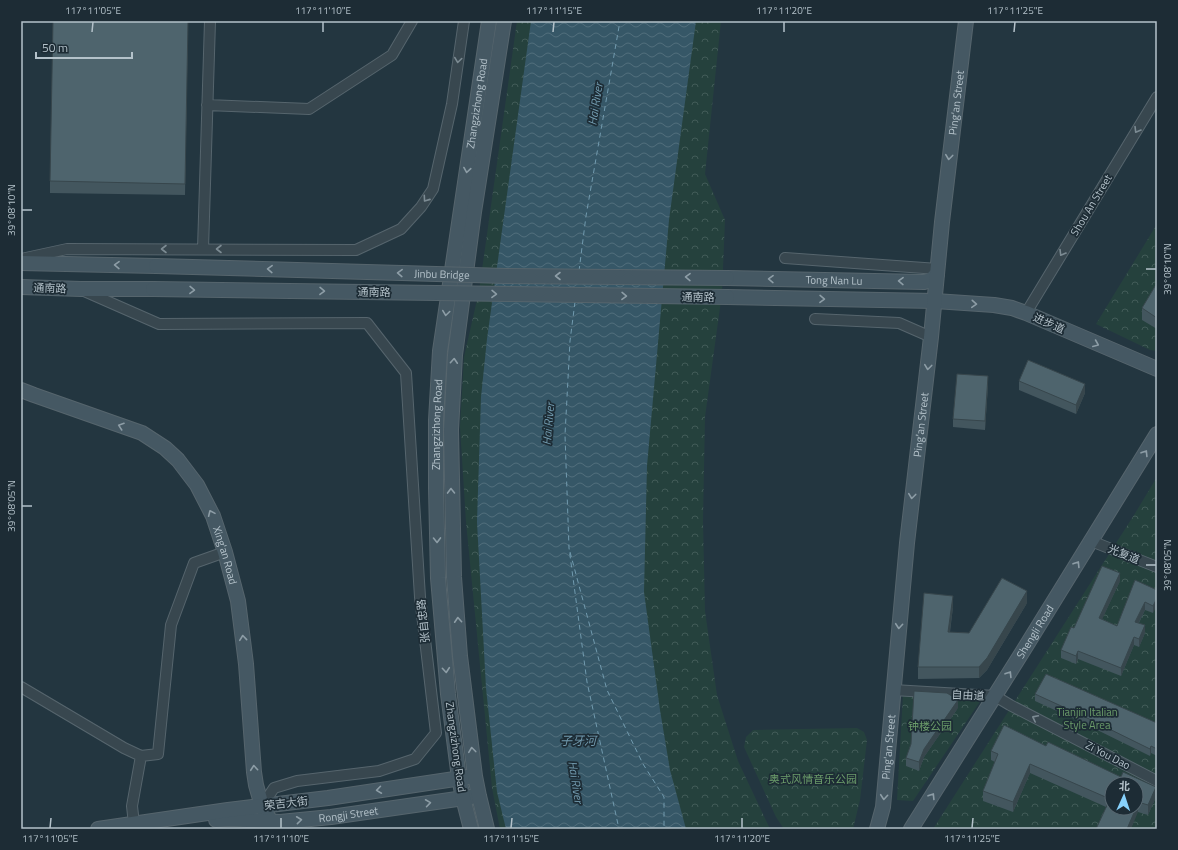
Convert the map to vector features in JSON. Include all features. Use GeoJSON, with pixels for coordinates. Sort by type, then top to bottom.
{"type":"FeatureCollection","features":[{"type":"Feature","properties":{"kind":"street"},"geometry":{"type":"LineString","coordinates":[[203,249],[210,21]]}},
{"type":"Feature","properties":{"kind":"street"},"geometry":{"type":"LineString","coordinates":[[207,105],[309,109],[392,55],[412,21]]}},
{"type":"Feature","properties":{"kind":"street"},"geometry":{"type":"LineString","coordinates":[[21,259],[67,249],[356,250],[401,229],[421,207],[433,189],[452,104],[464,21]]}},
{"type":"Feature","properties":{"kind":"street","name":"Zhangzizhong Road"},"geometry":{"type":"LineString","coordinates":[[471,829],[459,778],[448,694],[438,578],[436,420],[440,351],[490,21]]}},
{"type":"Feature","properties":{"kind":"street","name":"Zhangzizhong Road"},"geometry":{"type":"LineString","coordinates":[[487,829],[475,776],[460,656],[454,577],[451,430],[454,355],[474,212],[504,21]]}},
{"type":"Feature","properties":{"kind":"street","name":"Ping'an Street"},"geometry":{"type":"LineString","coordinates":[[877,829],[883,807],[907,543],[935,301],[942,222],[966,21]]}},
{"type":"Feature","properties":{"kind":"street","name":"Shou An Street"},"geometry":{"type":"LineString","coordinates":[[1026,313],[1157,97]]}},
{"type":"Feature","properties":{"kind":"street"},"geometry":{"type":"LineString","coordinates":[[785,258],[938,272]]}},
{"type":"Feature","properties":{"kind":"street","name":"Jinbu Bridge"},"geometry":{"type":"LineString","coordinates":[[21,263],[506,276],[727,278]]}},
{"type":"Feature","properties":{"kind":"street","name":"Tong Nan Lu"},"geometry":{"type":"LineString","coordinates":[[727,278],[924,282],[931,280],[938,272]]}},
{"type":"Feature","properties":{"kind":"street","name":"通南路"},"geometry":{"type":"LineString","coordinates":[[21,287],[82,290],[153,289],[727,297]]}},
{"type":"Feature","properties":{"kind":"street","name":"张自忠路"},"geometry":{"type":"LineString","coordinates":[[82,290],[158,324],[367,323],[406,373],[420,597],[436,733],[415,759],[379,771],[297,781],[274,788],[262,806]]}},
{"type":"Feature","properties":{"kind":"street","name":"Tong Nan Lu"},"geometry":{"type":"LineString","coordinates":[[727,297],[935,301]]}},
{"type":"Feature","properties":{"kind":"street","name":"进步道"},"geometry":{"type":"LineString","coordinates":[[935,301],[994,305],[1012,308],[1157,369]]}},
{"type":"Feature","properties":{"kind":"street"},"geometry":{"type":"LineString","coordinates":[[815,318],[899,323],[931,337]]}},
{"type":"Feature","properties":{"kind":"street","name":"Xing'an Road"},"geometry":{"type":"LineString","coordinates":[[21,390],[142,433],[165,448],[178,460],[197,485],[213,516],[235,585],[241,619],[254,772],[262,806]]}},
{"type":"Feature","properties":{"kind":"street","name":"Shengli Road"},"geometry":{"type":"LineString","coordinates":[[911,829],[1092,541],[1157,434]]}},
{"type":"Feature","properties":{"kind":"street","name":"光复道"},"geometry":{"type":"LineString","coordinates":[[1092,541],[1157,566]]}},
{"type":"Feature","properties":{"kind":"street"},"geometry":{"type":"LineString","coordinates":[[21,687],[124,748],[141,756],[158,754],[171,625],[194,563],[225,552]]}},
{"type":"Feature","properties":{"kind":"street","name":"自由道"},"geometry":{"type":"LineString","coordinates":[[893,690],[995,696]]}},
{"type":"Feature","properties":{"kind":"street","name":"Zi You Dao"},"geometry":{"type":"LineString","coordinates":[[995,696],[1157,781]]}},
{"type":"Feature","properties":{"kind":"street"},"geometry":{"type":"LineString","coordinates":[[140,826],[132,806],[141,756]]}},
{"type":"Feature","properties":{"kind":"street","name":"荣吉大街"},"geometry":{"type":"LineString","coordinates":[[98,829],[140,826],[262,806],[328,798],[475,776]]}},
{"type":"Feature","properties":{"kind":"street","name":"Rongji Street"},"geometry":{"type":"LineString","coordinates":[[140,826],[230,819],[267,825],[280,822],[331,817],[479,796]]}},
{"type":"Feature","properties":{"kind":"street"},"geometry":{"type":"LineString","coordinates":[[262,806],[267,825]]}},
{"type":"Feature","properties":{"kind":"green space","name":"子牙河"},"geometry":{"type":"Polygon","coordinates":[[[517,21],[721,21],[705,174],[725,220],[722,293],[705,417],[703,521],[705,611],[717,695],[738,761],[770,829],[500,829],[492,788],[466,522],[460,427],[464,357],[479,291],[517,21]]]}},
{"type":"Feature","properties":{"kind":"green space"},"geometry":{"type":"Polygon","coordinates":[[[1157,224],[1157,351],[1150,350],[1096,324],[1157,224]]]}},
{"type":"Feature","properties":{"kind":"green space","name":"Tianjin Italian Style Area"},"geometry":{"type":"Polygon","coordinates":[[[1157,477],[1157,829],[933,829],[1134,515],[1157,477]]]}},
{"type":"Feature","properties":{"kind":"green space","name":"钟楼公园"},"geometry":{"type":"Polygon","coordinates":[[[903,695],[981,700],[913,801],[897,800],[903,695]]]}},
{"type":"Feature","properties":{"kind":"green space","name":"奥式风情音乐公园"},"geometry":{"type":"Polygon","coordinates":[[[857,728],[864,732],[867,740],[860,800],[853,829],[784,829],[776,817],[744,747],[746,737],[753,730],[857,728]]]}},
{"type":"Feature","properties":{"kind":"water","name":"子牙河"},"geometry":{"type":"Polygon","coordinates":[[[531,21],[696,21],[669,220],[647,466],[644,592],[660,710],[670,770],[686,829],[506,829],[497,792],[486,688],[477,522],[481,397],[487,339],[531,21]]]}},
{"type":"Feature","properties":{"kind":"building"},"geometry":{"type":"Polygon","coordinates":[[[53,21],[188,21],[185,184],[50,181],[53,21]]]}},
{"type":"Feature","properties":{"kind":"building"},"geometry":{"type":"Polygon","coordinates":[[[1157,283],[1157,318],[1142,308],[1157,283]]]}},
{"type":"Feature","properties":{"kind":"building"},"geometry":{"type":"Polygon","coordinates":[[[1028,360],[1085,384],[1076,405],[1019,381],[1028,360]]]}},
{"type":"Feature","properties":{"kind":"building"},"geometry":{"type":"Polygon","coordinates":[[[957,374],[988,376],[985,421],[953,419],[957,374]]]}},
{"type":"Feature","properties":{"kind":"building"},"geometry":{"type":"Polygon","coordinates":[[[1102,566],[1120,573],[1099,618],[1117,626],[1135,580],[1157,590],[1157,598],[1153,606],[1145,602],[1135,622],[1145,625],[1139,639],[1134,637],[1121,668],[1078,651],[1076,656],[1061,650],[1071,627],[1074,628],[1102,566]]]}},
{"type":"Feature","properties":{"kind":"building"},"geometry":{"type":"Polygon","coordinates":[[[1002,578],[1027,591],[987,658],[979,667],[918,667],[924,593],[953,596],[948,632],[969,633],[1002,578]]]}},
{"type":"Feature","properties":{"kind":"building"},"geometry":{"type":"Polygon","coordinates":[[[1046,674],[1157,723],[1157,749],[1151,746],[1150,749],[1035,694],[1046,674]]]}},
{"type":"Feature","properties":{"kind":"building"},"geometry":{"type":"Polygon","coordinates":[[[914,691],[947,693],[958,700],[924,749],[919,762],[906,758],[911,744],[914,691]]]}},
{"type":"Feature","properties":{"kind":"building"},"geometry":{"type":"Polygon","coordinates":[[[1004,725],[1046,746],[1048,742],[1119,776],[1104,776],[1104,796],[1030,764],[1013,802],[983,791],[998,754],[991,751],[1004,725]]]}},
{"type":"Feature","properties":{"kind":"building"},"geometry":{"type":"Polygon","coordinates":[[[1123,772],[1132,776],[1121,776],[1123,772]]]}},
{"type":"Feature","properties":{"kind":"building"},"geometry":{"type":"Polygon","coordinates":[[[1144,782],[1156,787],[1148,805],[1144,804],[1144,782]]]}},
{"type":"Feature","properties":{"kind":"building"},"geometry":{"type":"Polygon","coordinates":[[[1104,812],[1104,816],[1133,816],[1127,829],[1096,829],[1104,812]]]}},
{"type":"Feature","properties":{"kind":"ferry route"},"geometry":{"type":"LineString","coordinates":[[579,271],[586,216],[620,21]]}},
{"type":"Feature","properties":{"kind":"ferry route"},"geometry":{"type":"LineString","coordinates":[[575,302],[570,341],[565,435],[569,548],[587,682],[619,829]]}},
{"type":"Feature","properties":{"kind":"ferry route"},"geometry":{"type":"LineString","coordinates":[[570,552],[607,690],[643,764],[664,797],[664,829]]}},
{"type":"Feature","properties":{"kind":"water label","name":"Hai River"},"geometry":{"type":"Point","coordinates":[595,104]}},
{"type":"Feature","properties":{"kind":"water label","name":"Hai River"},"geometry":{"type":"Point","coordinates":[548,424]}},
{"type":"Feature","properties":{"kind":"water label","name":"Hai River"},"geometry":{"type":"Point","coordinates":[576,782]}}]}
